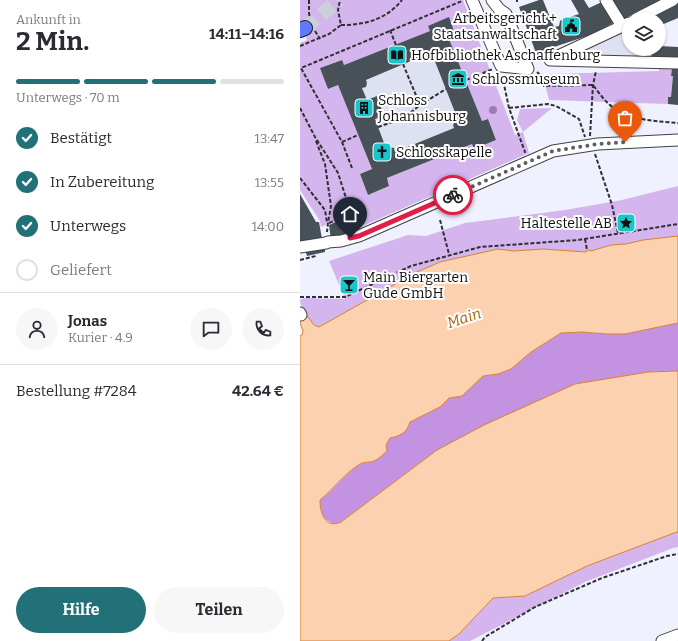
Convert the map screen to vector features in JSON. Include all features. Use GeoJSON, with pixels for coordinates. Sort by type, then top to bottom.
{"type":"FeatureCollection","features":[{"type":"Feature","properties":{"kind":"street"},"geometry":{"type":"LineString","coordinates":[[472,0],[501,66],[528,69],[506,14],[498,9],[492,0]]}},
{"type":"Feature","properties":{"kind":"street"},"geometry":{"type":"LineString","coordinates":[[606,0],[622,20]]}},
{"type":"Feature","properties":{"kind":"street"},"geometry":{"type":"LineString","coordinates":[[650,12],[673,0]]}},
{"type":"Feature","properties":{"kind":"street"},"geometry":{"type":"LineString","coordinates":[[622,25],[550,60],[678,63]]}},
{"type":"Feature","properties":{"kind":"street"},"geometry":{"type":"LineString","coordinates":[[300,247],[359,236],[553,151],[591,140],[678,140]]}},
{"type":"Feature","properties":{"kind":"street"},"geometry":{"type":"LineString","coordinates":[[662,641],[678,635]]}},
{"type":"Feature","properties":{"kind":"path"},"geometry":{"type":"LineString","coordinates":[[340,0],[338,10],[340,25]]}},
{"type":"Feature","properties":{"kind":"path"},"geometry":{"type":"LineString","coordinates":[[300,46],[329,34],[340,25],[357,25],[370,22],[397,6],[402,0]]}},
{"type":"Feature","properties":{"kind":"path"},"geometry":{"type":"LineString","coordinates":[[352,168],[342,142],[300,67],[463,0]]}},
{"type":"Feature","properties":{"kind":"path"},"geometry":{"type":"LineString","coordinates":[[390,30],[396,44]]}},
{"type":"Feature","properties":{"kind":"path"},"geometry":{"type":"LineString","coordinates":[[598,61],[593,85],[591,140],[612,205],[618,233]]}},
{"type":"Feature","properties":{"kind":"path"},"geometry":{"type":"LineString","coordinates":[[403,64],[420,105]]}},
{"type":"Feature","properties":{"kind":"path"},"geometry":{"type":"LineString","coordinates":[[501,66],[509,108],[525,152]]}},
{"type":"Feature","properties":{"kind":"path"},"geometry":{"type":"LineString","coordinates":[[528,69],[540,74],[544,86],[593,85],[614,108],[630,116],[649,120],[678,123]]}},
{"type":"Feature","properties":{"kind":"path"},"geometry":{"type":"LineString","coordinates":[[466,80],[490,70]]}},
{"type":"Feature","properties":{"kind":"path"},"geometry":{"type":"LineString","coordinates":[[378,127],[404,118],[420,105],[446,89]]}},
{"type":"Feature","properties":{"kind":"path"},"geometry":{"type":"LineString","coordinates":[[509,108],[548,104],[556,106],[579,119],[582,127]]}},
{"type":"Feature","properties":{"kind":"path"},"geometry":{"type":"LineString","coordinates":[[300,108],[315,137],[338,173],[352,214],[328,223]]}},
{"type":"Feature","properties":{"kind":"path"},"geometry":{"type":"LineString","coordinates":[[342,142],[358,135]]}},
{"type":"Feature","properties":{"kind":"path"},"geometry":{"type":"LineString","coordinates":[[315,137],[325,164],[331,200],[328,228]]}},
{"type":"Feature","properties":{"kind":"path"},"geometry":{"type":"LineString","coordinates":[[300,178],[325,210],[328,223]]}},
{"type":"Feature","properties":{"kind":"path"},"geometry":{"type":"LineString","coordinates":[[440,220],[449,254]]}},
{"type":"Feature","properties":{"kind":"path"},"geometry":{"type":"LineString","coordinates":[[300,297],[345,297],[411,266],[449,254],[480,247],[585,239],[678,224]]}},
{"type":"Feature","properties":{"kind":"path"},"geometry":{"type":"LineString","coordinates":[[585,239],[587,250]]}},
{"type":"Feature","properties":{"kind":"path"},"geometry":{"type":"LineString","coordinates":[[482,641],[485,637],[535,607],[602,578],[667,556],[678,554]]}},
{"type":"Feature","properties":{"kind":"shaded area"},"geometry":{"type":"Polygon","coordinates":[[[300,0],[463,0],[515,135],[523,132],[529,153],[347,233],[341,218],[321,227],[320,221],[300,190],[300,43],[307,40],[300,25],[300,0]],[[428,26],[430,31],[344,65],[341,60],[321,68],[328,89],[338,85],[372,169],[360,174],[368,195],[389,186],[387,178],[472,144],[474,149],[496,140],[488,119],[482,121],[449,39],[456,37],[428,26]]]}},
{"type":"Feature","properties":{"kind":"shaded area"},"geometry":{"type":"Polygon","coordinates":[[[622,30],[622,56],[652,56],[652,58],[564,58],[622,30]]]}},
{"type":"Feature","properties":{"kind":"shaded area"},"geometry":{"type":"Polygon","coordinates":[[[425,55],[427,59],[434,59],[458,120],[455,121],[453,125],[454,128],[395,152],[394,148],[386,148],[375,119],[384,116],[377,97],[367,100],[362,88],[366,87],[366,80],[425,55]]]}},
{"type":"Feature","properties":{"kind":"shaded area"},"geometry":{"type":"Polygon","coordinates":[[[659,67],[672,68],[671,76],[673,76],[671,97],[668,97],[668,104],[549,100],[543,76],[553,74],[659,71],[659,67]]]}},
{"type":"Feature","properties":{"kind":"shaded area"},"geometry":{"type":"Polygon","coordinates":[[[552,108],[523,132],[517,120],[520,109],[552,108]]]}},
{"type":"Feature","properties":{"kind":"shaded area"},"geometry":{"type":"Polygon","coordinates":[[[678,186],[678,236],[611,245],[591,251],[587,250],[586,252],[543,249],[514,251],[498,249],[440,262],[417,272],[319,327],[309,320],[301,304],[300,300],[304,298],[345,299],[329,261],[408,235],[426,236],[465,223],[565,210],[622,200],[678,186]]]}},
{"type":"Feature","properties":{"kind":"shaded area"},"geometry":{"type":"Polygon","coordinates":[[[678,323],[678,371],[648,372],[575,384],[437,450],[341,522],[335,524],[327,520],[321,512],[320,500],[359,464],[378,459],[387,451],[386,445],[390,438],[398,436],[410,422],[440,407],[449,398],[462,396],[483,376],[498,374],[511,369],[531,352],[561,333],[582,332],[625,334],[678,323]]]}},
{"type":"Feature","properties":{"kind":"shaded area"},"geometry":{"type":"Polygon","coordinates":[[[678,532],[678,547],[585,582],[470,641],[449,641],[459,634],[493,598],[525,596],[587,566],[678,532]]]}},
{"type":"Feature","properties":{"kind":"water","name":"Main"},"geometry":{"type":"Polygon","coordinates":[[[678,236],[678,323],[625,334],[582,332],[561,333],[531,352],[511,369],[498,374],[483,376],[462,396],[449,398],[440,407],[410,422],[407,429],[403,433],[390,438],[386,445],[387,451],[378,459],[359,464],[320,500],[322,515],[324,518],[327,522],[336,524],[341,522],[437,450],[484,425],[575,384],[648,372],[678,371],[678,532],[587,566],[525,596],[493,598],[459,634],[449,641],[300,641],[300,336],[302,335],[303,331],[300,323],[300,316],[305,313],[314,325],[319,327],[417,272],[440,262],[498,249],[514,251],[543,249],[586,252],[611,245],[678,236]]]}},
{"type":"Feature","properties":{"kind":"building","name":"Arbeitsgericht + Staatsanwaltschaft"},"geometry":{"type":"Polygon","coordinates":[[[543,0],[554,27],[559,26],[560,21],[564,18],[579,14],[571,0],[584,0],[589,8],[604,1],[615,22],[590,35],[536,53],[519,7],[543,0]]]}},
{"type":"Feature","properties":{"kind":"building"},"geometry":{"type":"Polygon","coordinates":[[[610,0],[661,0],[638,12],[622,12],[622,20],[610,0]]]}},
{"type":"Feature","properties":{"kind":"building"},"geometry":{"type":"Polygon","coordinates":[[[678,2],[678,18],[666,23],[666,12],[659,12],[678,2]]]}},
{"type":"Feature","properties":{"kind":"building","name":"Schloss Johannisburg"},"geometry":{"type":"Polygon","coordinates":[[[449,17],[456,37],[449,39],[482,121],[488,119],[496,140],[474,149],[472,144],[387,178],[389,186],[368,195],[360,174],[372,169],[338,85],[328,89],[320,68],[342,60],[344,65],[430,31],[428,26],[449,17]],[[425,55],[366,80],[366,87],[362,88],[367,100],[377,96],[384,116],[375,119],[386,148],[394,148],[395,152],[454,128],[453,125],[455,121],[458,120],[434,59],[427,59],[425,55]]]}},
{"type":"Feature","properties":{"kind":"building"},"geometry":{"type":"Polygon","coordinates":[[[666,46],[678,47],[678,59],[652,58],[652,56],[666,56],[666,46]]]}},
{"type":"Feature","properties":{"kind":"building"},"geometry":{"type":"Polygon","coordinates":[[[672,68],[678,69],[678,105],[668,104],[668,97],[671,97],[673,76],[671,76],[672,68]]]}},
{"type":"Feature","properties":{"kind":"building"},"geometry":{"type":"Polygon","coordinates":[[[300,194],[316,222],[319,222],[322,239],[300,242],[300,194]]]}},
{"type":"Feature","properties":{"kind":"building"},"geometry":{"type":"Polygon","coordinates":[[[340,220],[346,234],[331,240],[329,225],[340,220]]]}},
{"type":"Feature","properties":{"kind":"building"},"geometry":{"type":"Polygon","coordinates":[[[325,245],[325,252],[307,256],[305,250],[325,245]]]}},
{"type":"Feature","properties":{"kind":"tunnel"},"geometry":{"type":"LineString","coordinates":[[305,28],[339,0]]}},
{"type":"Feature","properties":{"kind":"way so far"},"geometry":{"type":"LineString","coordinates":[[453,195],[553,151],[598,144],[625,142]]}},
{"type":"Feature","properties":{"kind":"place","name":"Arbeitsgericht + Staatsanwaltschaft"},"geometry":{"type":"Point","coordinates":[571,26]}},
{"type":"Feature","properties":{"kind":"place","name":"Hofbibliothek Aschaffenburg"},"geometry":{"type":"Point","coordinates":[397,55]}},
{"type":"Feature","properties":{"kind":"place","name":"Schlossmuseum"},"geometry":{"type":"Point","coordinates":[458,79]}},
{"type":"Feature","properties":{"kind":"place","name":"Schloss Johannisburg"},"geometry":{"type":"Point","coordinates":[364,108]}},
{"type":"Feature","properties":{"kind":"place","name":"Schlosskapelle"},"geometry":{"type":"Point","coordinates":[382,152]}},
{"type":"Feature","properties":{"kind":"place","name":"Haltestelle AB"},"geometry":{"type":"Point","coordinates":[626,223]}},
{"type":"Feature","properties":{"kind":"place","name":"Main Biergarten Gude GmbH"},"geometry":{"type":"Point","coordinates":[349,285]}},
{"type":"Feature","properties":{"kind":"route"},"geometry":{"type":"LineString","coordinates":[[350,238],[359,236],[453,195]]}}]}
